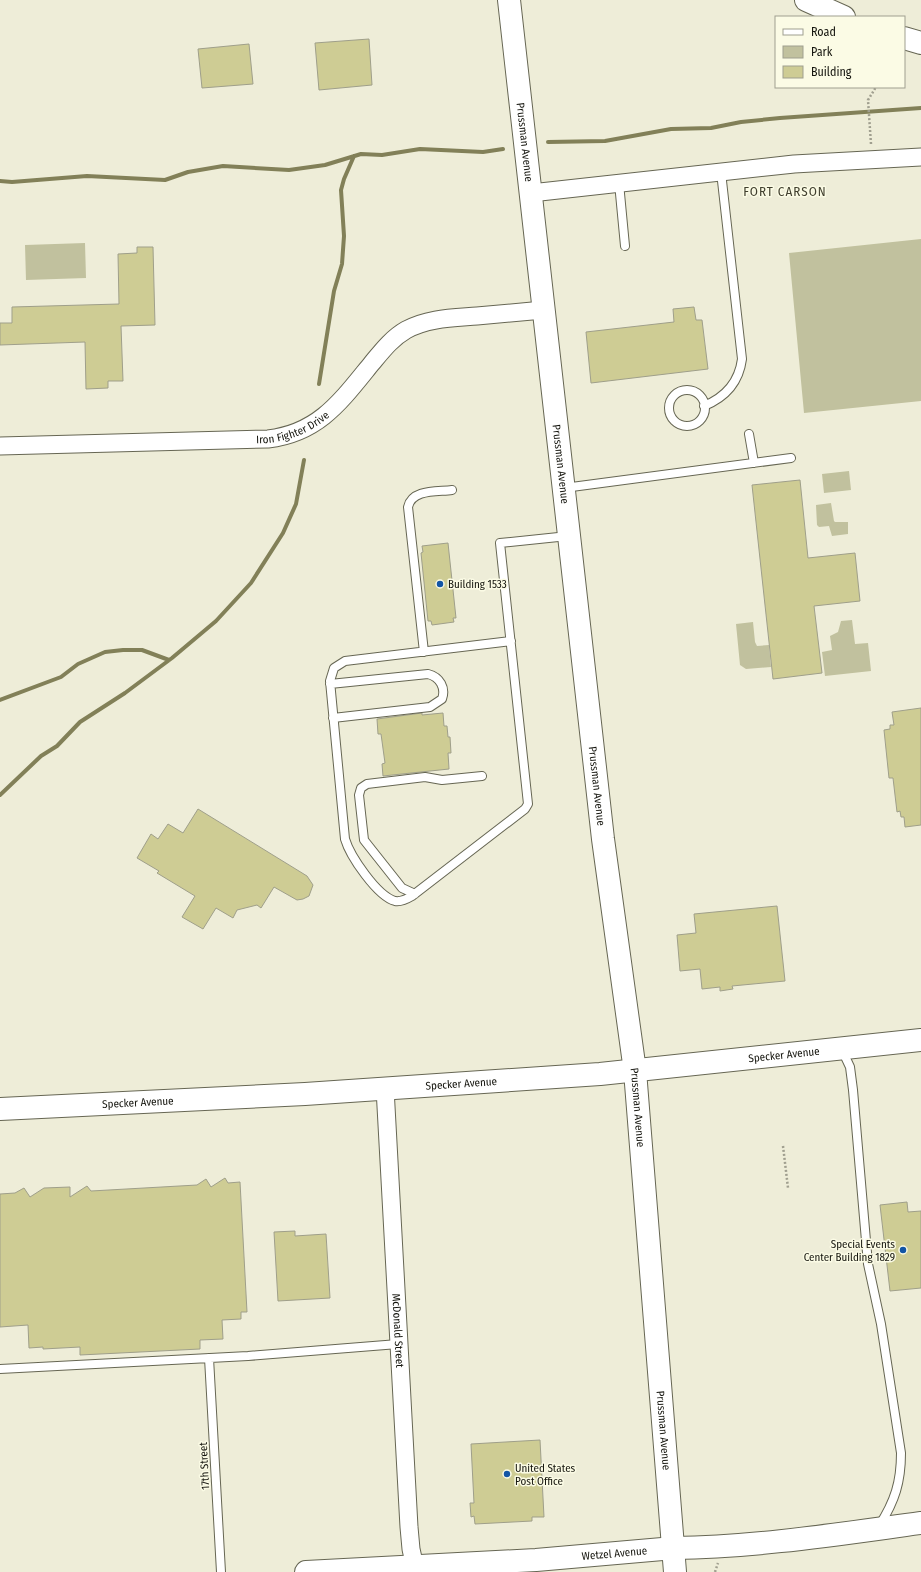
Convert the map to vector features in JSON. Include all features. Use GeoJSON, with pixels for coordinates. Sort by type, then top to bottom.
{"type":"FeatureCollection","features":[{"type":"Feature","properties":{"kind":"street","name":"Prussman Avenue"},"geometry":{"type":"LineString","coordinates":[[510,0],[603,840],[634,1071],[675,1572]]}},
{"type":"Feature","properties":{"kind":"street"},"geometry":{"type":"LineString","coordinates":[[806,0],[842,16]]}},
{"type":"Feature","properties":{"kind":"street"},"geometry":{"type":"LineString","coordinates":[[905,38],[921,43]]}},
{"type":"Feature","properties":{"kind":"street"},"geometry":{"type":"LineString","coordinates":[[531,193],[794,164],[921,157]]}},
{"type":"Feature","properties":{"kind":"street","name":"Iron Fighter Drive"},"geometry":{"type":"LineString","coordinates":[[0,446],[268,439],[295,434],[308,428],[326,416],[390,342],[408,329],[422,323],[443,319],[544,310]]}},
{"type":"Feature","properties":{"kind":"street","name":"Specker Avenue"},"geometry":{"type":"LineString","coordinates":[[0,1109],[216,1099],[634,1071],[921,1040]]}},
{"type":"Feature","properties":{"kind":"street","name":"McDonald Street"},"geometry":{"type":"LineString","coordinates":[[385,1088],[398,1344],[411,1549],[415,1570]]}},
{"type":"Feature","properties":{"kind":"street","name":"Wetzel Avenue"},"geometry":{"type":"LineString","coordinates":[[306,1572],[415,1570],[674,1548],[714,1548],[805,1539],[921,1523]]}},
{"type":"Feature","properties":{"kind":"lane"},"geometry":{"type":"LineString","coordinates":[[704,406],[702,399],[696,392],[684,390],[673,396],[669,409],[674,420],[680,424],[688,426],[696,423],[701,418],[704,406],[718,399],[729,390],[738,376],[742,359],[721,172]]}},
{"type":"Feature","properties":{"kind":"lane"},"geometry":{"type":"LineString","coordinates":[[619,183],[625,246]]}},
{"type":"Feature","properties":{"kind":"lane"},"geometry":{"type":"LineString","coordinates":[[749,434],[754,463]]}},
{"type":"Feature","properties":{"kind":"lane"},"geometry":{"type":"LineString","coordinates":[[564,488],[791,458]]}},
{"type":"Feature","properties":{"kind":"lane"},"geometry":{"type":"LineString","coordinates":[[424,652],[409,504],[417,495],[452,490]]}},
{"type":"Feature","properties":{"kind":"lane"},"geometry":{"type":"LineString","coordinates":[[510,641],[345,661],[334,668],[330,684],[345,839],[350,853],[378,890],[387,897],[399,901],[415,894],[525,809],[528,804],[500,543],[569,536]]}},
{"type":"Feature","properties":{"kind":"lane"},"geometry":{"type":"LineString","coordinates":[[330,684],[428,674],[439,680],[444,691],[442,700],[430,707],[333,718]]}},
{"type":"Feature","properties":{"kind":"lane"},"geometry":{"type":"LineString","coordinates":[[415,894],[402,888],[364,840],[359,795],[361,788],[367,784],[425,778],[442,780],[482,776]]}},
{"type":"Feature","properties":{"kind":"lane"},"geometry":{"type":"LineString","coordinates":[[840,1048],[850,1067],[858,1137],[862,1206],[868,1264],[881,1324],[901,1453],[901,1474],[899,1484],[878,1529]]}},
{"type":"Feature","properties":{"kind":"lane"},"geometry":{"type":"LineString","coordinates":[[0,1369],[209,1358],[398,1344]]}},
{"type":"Feature","properties":{"kind":"lane","name":"17th Street"},"geometry":{"type":"LineString","coordinates":[[209,1358],[221,1572]]}},
{"type":"Feature","properties":{"kind":"path"},"geometry":{"type":"LineString","coordinates":[[871,160],[868,100],[875,88]]}},
{"type":"Feature","properties":{"kind":"path"},"geometry":{"type":"LineString","coordinates":[[783,1146],[788,1188]]}},
{"type":"Feature","properties":{"kind":"path"},"geometry":{"type":"LineString","coordinates":[[715,1572],[718,1562]]}},
{"type":"Feature","properties":{"kind":"green space"},"geometry":{"type":"Polygon","coordinates":[[[921,239],[921,401],[804,413],[789,253],[921,239]]]}},
{"type":"Feature","properties":{"kind":"green space"},"geometry":{"type":"Polygon","coordinates":[[[85,243],[86,278],[26,280],[25,245],[85,243]]]}},
{"type":"Feature","properties":{"kind":"green space"},"geometry":{"type":"Polygon","coordinates":[[[849,471],[851,490],[824,493],[822,474],[849,471]]]}},
{"type":"Feature","properties":{"kind":"green space"},"geometry":{"type":"Polygon","coordinates":[[[831,503],[834,521],[848,522],[848,534],[832,536],[829,526],[819,527],[817,525],[816,505],[831,503]]]}},
{"type":"Feature","properties":{"kind":"green space"},"geometry":{"type":"Polygon","coordinates":[[[852,620],[855,644],[868,643],[871,671],[825,676],[822,652],[832,650],[830,636],[838,632],[841,621],[852,620]]]}},
{"type":"Feature","properties":{"kind":"green space"},"geometry":{"type":"Polygon","coordinates":[[[753,622],[755,642],[757,646],[769,645],[771,667],[746,669],[740,665],[736,624],[753,622]]]}},
{"type":"Feature","properties":{"kind":"building"},"geometry":{"type":"Polygon","coordinates":[[[369,39],[372,85],[319,90],[315,43],[369,39]]]}},
{"type":"Feature","properties":{"kind":"building"},"geometry":{"type":"Polygon","coordinates":[[[249,44],[253,84],[202,88],[198,49],[249,44]]]}},
{"type":"Feature","properties":{"kind":"building"},"geometry":{"type":"Polygon","coordinates":[[[137,247],[153,247],[155,325],[121,326],[123,381],[108,381],[108,388],[86,389],[85,342],[0,345],[0,323],[12,323],[12,307],[119,304],[118,254],[137,253],[137,247]]]}},
{"type":"Feature","properties":{"kind":"building"},"geometry":{"type":"Polygon","coordinates":[[[694,307],[696,320],[702,320],[708,369],[591,383],[586,332],[674,322],[673,309],[694,307]]]}},
{"type":"Feature","properties":{"kind":"building"},"geometry":{"type":"Polygon","coordinates":[[[800,480],[808,558],[855,553],[860,601],[814,606],[822,673],[773,679],[752,485],[800,480]]]}},
{"type":"Feature","properties":{"kind":"building","name":"Building 1533"},"geometry":{"type":"Polygon","coordinates":[[[448,543],[456,618],[453,618],[454,622],[432,625],[431,621],[428,621],[421,553],[423,552],[422,546],[448,543]]]}},
{"type":"Feature","properties":{"kind":"building"},"geometry":{"type":"Polygon","coordinates":[[[921,708],[921,825],[905,827],[904,817],[901,817],[900,811],[897,812],[893,778],[889,778],[884,730],[890,729],[890,725],[894,725],[892,712],[921,708]]]}},
{"type":"Feature","properties":{"kind":"building"},"geometry":{"type":"Polygon","coordinates":[[[422,713],[422,715],[443,713],[444,726],[447,726],[448,737],[450,737],[451,753],[448,753],[449,769],[383,776],[382,764],[385,763],[381,734],[378,734],[377,719],[422,713]]]}},
{"type":"Feature","properties":{"kind":"building"},"geometry":{"type":"Polygon","coordinates":[[[198,809],[307,876],[313,885],[309,896],[297,900],[274,887],[261,908],[257,905],[237,910],[233,918],[216,908],[203,929],[182,917],[195,896],[157,873],[159,871],[137,858],[151,834],[158,839],[168,824],[183,833],[198,809]]]}},
{"type":"Feature","properties":{"kind":"building"},"geometry":{"type":"Polygon","coordinates":[[[777,906],[785,981],[732,986],[733,989],[720,991],[720,987],[702,989],[700,969],[680,971],[677,935],[696,933],[694,914],[777,906]]]}},
{"type":"Feature","properties":{"kind":"building"},"geometry":{"type":"Polygon","coordinates":[[[225,1178],[228,1183],[240,1182],[247,1312],[241,1312],[241,1319],[222,1320],[223,1339],[200,1340],[200,1349],[80,1355],[80,1347],[43,1349],[43,1347],[29,1348],[28,1325],[0,1327],[0,1194],[15,1193],[24,1188],[30,1197],[44,1188],[70,1187],[70,1197],[87,1186],[91,1191],[197,1185],[206,1179],[211,1187],[225,1178]]]}},
{"type":"Feature","properties":{"kind":"building","name":"Special Events Center Building 1829"},"geometry":{"type":"Polygon","coordinates":[[[907,1202],[908,1212],[921,1211],[921,1288],[890,1291],[880,1205],[907,1202]]]}},
{"type":"Feature","properties":{"kind":"building"},"geometry":{"type":"Polygon","coordinates":[[[295,1231],[295,1236],[326,1234],[330,1298],[278,1301],[274,1232],[295,1231]]]}},
{"type":"Feature","properties":{"kind":"building","name":"United States Post Office"},"geometry":{"type":"Polygon","coordinates":[[[540,1440],[544,1517],[532,1517],[532,1521],[475,1524],[474,1516],[471,1517],[470,1503],[474,1503],[471,1444],[540,1440]]]}},
{"type":"Feature","properties":{"kind":"waterway"},"geometry":{"type":"LineString","coordinates":[[548,142],[605,141],[671,129],[711,128],[741,122],[780,118],[921,108]]}},
{"type":"Feature","properties":{"kind":"waterway"},"geometry":{"type":"LineString","coordinates":[[0,181],[12,182],[87,176],[165,180],[188,172],[223,166],[289,170],[325,165],[361,154],[382,155],[420,149],[483,152],[503,149]]}},
{"type":"Feature","properties":{"kind":"waterway"},"geometry":{"type":"LineString","coordinates":[[319,384],[334,291],[342,264],[344,236],[341,190],[354,156]]}},
{"type":"Feature","properties":{"kind":"waterway"},"geometry":{"type":"LineString","coordinates":[[0,795],[41,756],[57,746],[80,722],[125,693],[172,658],[216,621],[251,583],[283,533],[296,504],[304,460]]}},
{"type":"Feature","properties":{"kind":"waterway"},"geometry":{"type":"LineString","coordinates":[[0,700],[61,677],[78,664],[105,652],[142,650],[169,660]]}},
{"type":"Feature","properties":{"kind":"place","name":"Building 1533"},"geometry":{"type":"Point","coordinates":[440,584]}},
{"type":"Feature","properties":{"kind":"place","name":"Special Events Center Building 1829"},"geometry":{"type":"Point","coordinates":[903,1250]}},
{"type":"Feature","properties":{"kind":"place","name":"United States Post Office"},"geometry":{"type":"Point","coordinates":[507,1474]}},
{"type":"Feature","properties":{"kind":"district","name":"FORT CARSON"},"geometry":{"type":"Point","coordinates":[785,191]}}]}
